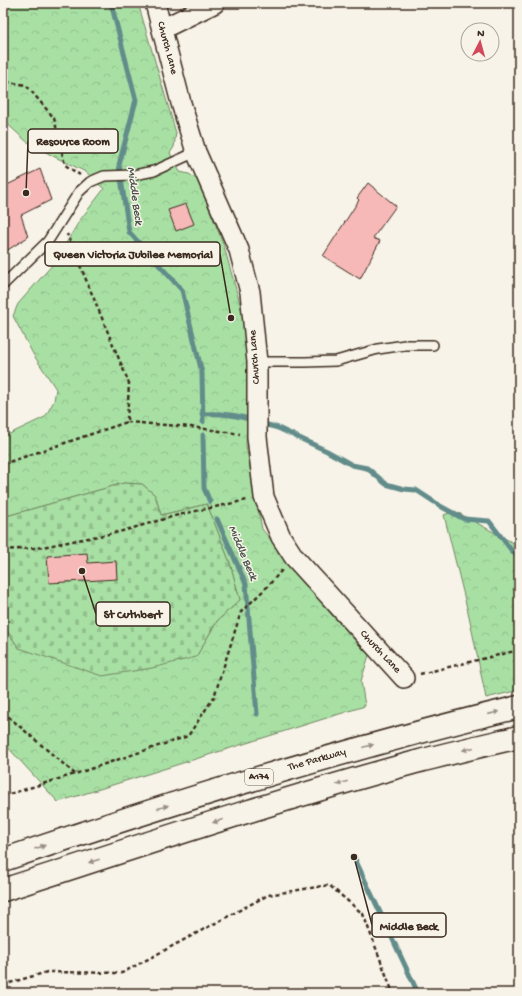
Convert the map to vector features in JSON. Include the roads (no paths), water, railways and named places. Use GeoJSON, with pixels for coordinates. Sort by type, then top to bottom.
{"type":"FeatureCollection","features":[{"type":"Feature","properties":{"kind":"highway","name":"The Parkway"},"geometry":{"type":"LineString","coordinates":[[3,860],[236,783],[448,724],[519,707]]}},
{"type":"Feature","properties":{"kind":"highway"},"geometry":{"type":"LineString","coordinates":[[3,890],[246,812],[330,787],[417,762],[519,737]]}},
{"type":"Feature","properties":{"kind":"street","name":"Church Lane"},"geometry":{"type":"LineString","coordinates":[[154,3],[196,152],[239,250],[250,292],[257,362],[257,433],[264,497],[281,537],[294,557],[404,678]]}},
{"type":"Feature","properties":{"kind":"street"},"geometry":{"type":"LineString","coordinates":[[162,29],[215,3]]}},
{"type":"Feature","properties":{"kind":"lane"},"geometry":{"type":"LineString","coordinates":[[3,284],[48,241],[79,192],[90,182],[104,176],[134,175],[154,171],[196,152]]}},
{"type":"Feature","properties":{"kind":"lane"},"geometry":{"type":"LineString","coordinates":[[257,362],[336,361],[378,349],[433,345]]}},
{"type":"Feature","properties":{"kind":"waterway","name":"Middle Beck"},"geometry":{"type":"LineString","coordinates":[[111,3],[136,100],[119,165],[129,232],[182,290],[202,373],[203,422]]}},
{"type":"Feature","properties":{"kind":"waterway"},"geometry":{"type":"LineString","coordinates":[[202,414],[228,415],[253,420]]}},
{"type":"Feature","properties":{"kind":"waterway"},"geometry":{"type":"LineString","coordinates":[[261,423],[278,428],[327,451],[352,465],[367,468],[386,484],[404,489],[416,490],[464,519],[489,521],[512,551],[519,555]]}},
{"type":"Feature","properties":{"kind":"waterway","name":"Middle Beck"},"geometry":{"type":"LineString","coordinates":[[203,435],[204,488],[210,502]]}},
{"type":"Feature","properties":{"kind":"waterway","name":"Middle Beck"},"geometry":{"type":"LineString","coordinates":[[217,519],[246,584],[257,714]]}},
{"type":"Feature","properties":{"kind":"waterway","name":"Middle Beck"},"geometry":{"type":"LineString","coordinates":[[354,857],[418,993]]}},
{"type":"Feature","properties":{"kind":"place","name":"Resource Room"},"geometry":{"type":"Point","coordinates":[26,193]}},
{"type":"Feature","properties":{"kind":"place","name":"Queen Victoria Jubilee Memorial"},"geometry":{"type":"Point","coordinates":[231,318]}},
{"type":"Feature","properties":{"kind":"place","name":"St Cuthbert"},"geometry":{"type":"Point","coordinates":[82,571]}},
{"type":"Feature","properties":{"kind":"place","name":"Middle Beck"},"geometry":{"type":"Point","coordinates":[354,857]}}]}
